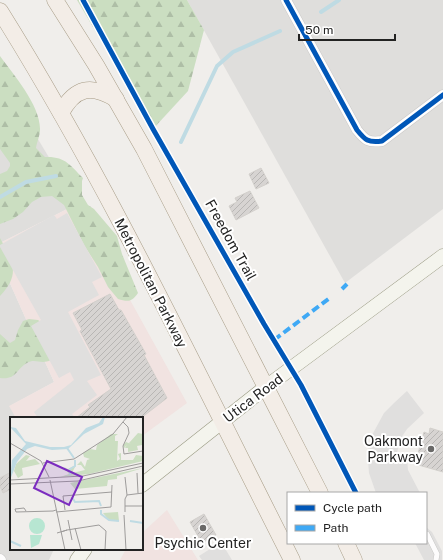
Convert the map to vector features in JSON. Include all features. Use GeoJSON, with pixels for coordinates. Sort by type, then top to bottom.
{"type":"FeatureCollection","features":[{"type":"Feature","properties":{"kind":"main road"},"geometry":{"type":"LineString","coordinates":[[55,0],[116,99],[164,187],[319,492]]}},
{"type":"Feature","properties":{"kind":"main road","name":"Metropolitan Parkway"},"geometry":{"type":"LineString","coordinates":[[0,11],[61,113],[114,210],[292,560]]}},
{"type":"Feature","properties":{"kind":"main road"},"geometry":{"type":"LineString","coordinates":[[61,113],[71,98],[77,93],[86,90],[94,89],[103,91],[116,99]]}},
{"type":"Feature","properties":{"kind":"main road","name":"Utica Road"},"geometry":{"type":"LineString","coordinates":[[143,484],[266,388],[443,256]]}},
{"type":"Feature","properties":{"kind":"main road"},"geometry":{"type":"LineString","coordinates":[[346,544],[354,560]]}},
{"type":"Feature","properties":{"kind":"main road"},"geometry":{"type":"LineString","coordinates":[[78,560],[83,550]]}},
{"type":"Feature","properties":{"kind":"street"},"geometry":{"type":"LineString","coordinates":[[286,0],[357,130],[364,138],[372,142],[382,141],[443,96]]}},
{"type":"Feature","properties":{"kind":"lane"},"geometry":{"type":"LineString","coordinates":[[427,536],[437,554],[436,560]]}},
{"type":"Feature","properties":{"kind":"shaded area"},"geometry":{"type":"Polygon","coordinates":[[[187,0],[443,0],[443,209],[345,283],[187,0]]]}},
{"type":"Feature","properties":{"kind":"shaded area"},"geometry":{"type":"Polygon","coordinates":[[[0,76],[77,204],[0,243],[0,76]]]}},
{"type":"Feature","properties":{"kind":"shaded area"},"geometry":{"type":"Polygon","coordinates":[[[77,204],[187,403],[143,435],[143,417],[15,417],[9,406],[54,382],[0,261],[0,243],[77,204]]]}},
{"type":"Feature","properties":{"kind":"shaded area"},"geometry":{"type":"Polygon","coordinates":[[[67,213],[102,277],[92,282],[99,295],[68,312],[101,375],[87,381],[97,395],[72,414],[74,417],[37,417],[34,412],[74,380],[70,372],[59,378],[31,326],[41,320],[0,245],[54,215],[57,219],[67,213]]]}},
{"type":"Feature","properties":{"kind":"shaded area"},"geometry":{"type":"Polygon","coordinates":[[[0,261],[54,382],[10,406],[16,417],[10,417],[10,550],[54,550],[49,560],[0,560],[0,261]]]}},
{"type":"Feature","properties":{"kind":"shaded area"},"geometry":{"type":"Polygon","coordinates":[[[407,391],[424,413],[407,429],[401,438],[396,456],[407,458],[408,470],[419,492],[376,492],[369,473],[368,450],[371,437],[384,413],[407,391]]]}},
{"type":"Feature","properties":{"kind":"shaded area"},"geometry":{"type":"Polygon","coordinates":[[[167,510],[198,560],[120,560],[125,550],[143,550],[143,532],[167,510]]]}},
{"type":"Feature","properties":{"kind":"shaded area"},"geometry":{"type":"Polygon","coordinates":[[[427,528],[432,532],[442,551],[442,560],[424,560],[416,544],[427,544],[427,528]]]}},
{"type":"Feature","properties":{"kind":"shaded area"},"geometry":{"type":"Polygon","coordinates":[[[221,542],[232,560],[202,560],[199,556],[221,542]]]}},
{"type":"Feature","properties":{"kind":"green space"},"geometry":{"type":"Polygon","coordinates":[[[77,0],[187,0],[204,30],[188,91],[153,129],[77,0]]]}},
{"type":"Feature","properties":{"kind":"green space"},"geometry":{"type":"Polygon","coordinates":[[[0,56],[19,81],[36,111],[39,121],[40,134],[36,148],[45,157],[58,158],[67,162],[83,178],[82,195],[88,205],[94,209],[117,236],[122,254],[138,293],[132,300],[124,301],[118,299],[108,287],[98,267],[84,245],[64,205],[52,196],[41,197],[32,202],[23,212],[13,219],[0,224],[0,174],[7,171],[10,163],[0,149],[0,56]]]}},
{"type":"Feature","properties":{"kind":"green space"},"geometry":{"type":"Polygon","coordinates":[[[0,238],[11,261],[13,274],[7,288],[0,296],[0,238]]]}},
{"type":"Feature","properties":{"kind":"green space"},"geometry":{"type":"Polygon","coordinates":[[[29,319],[38,320],[45,325],[51,360],[44,362],[30,362],[23,365],[13,376],[0,378],[0,334],[10,343],[15,340],[23,321],[29,319]]]}},
{"type":"Feature","properties":{"kind":"building"},"geometry":{"type":"Polygon","coordinates":[[[261,168],[269,183],[256,189],[249,174],[261,168]]]}},
{"type":"Feature","properties":{"kind":"building"},"geometry":{"type":"Polygon","coordinates":[[[250,191],[259,208],[236,220],[229,206],[237,202],[235,198],[250,191]]]}},
{"type":"Feature","properties":{"kind":"building"},"geometry":{"type":"Polygon","coordinates":[[[110,294],[119,310],[121,310],[146,354],[144,355],[167,398],[142,417],[77,417],[90,407],[88,405],[111,389],[80,331],[82,330],[73,313],[110,294]]]}},
{"type":"Feature","properties":{"kind":"building","name":"Oakmont Parkway"},"geometry":{"type":"Polygon","coordinates":[[[430,428],[443,432],[443,472],[415,464],[424,432],[429,434],[430,428]]]}},
{"type":"Feature","properties":{"kind":"building"},"geometry":{"type":"Polygon","coordinates":[[[10,473],[10,490],[3,493],[0,486],[0,478],[10,473]]]}},
{"type":"Feature","properties":{"kind":"building","name":"Psychic Center"},"geometry":{"type":"Polygon","coordinates":[[[204,514],[216,535],[202,543],[190,522],[204,514]]]}},
{"type":"Feature","properties":{"kind":"waterway"},"geometry":{"type":"LineString","coordinates":[[321,12],[339,0]]}},
{"type":"Feature","properties":{"kind":"waterway"},"geometry":{"type":"LineString","coordinates":[[181,142],[217,66],[233,52],[280,31]]}},
{"type":"Feature","properties":{"kind":"waterway"},"geometry":{"type":"LineString","coordinates":[[0,197],[26,182],[56,176]]}},
{"type":"Feature","properties":{"kind":"marked path"},"geometry":{"type":"LineString","coordinates":[[342,289],[347,284]]}},
{"type":"Feature","properties":{"kind":"marked path"},"geometry":{"type":"LineString","coordinates":[[274,340],[331,297]]}},
{"type":"Feature","properties":{"kind":"cycle path","name":"Freedom Trail"},"geometry":{"type":"LineString","coordinates":[[83,0],[153,129],[264,324],[301,385],[355,492]]}},
{"type":"Feature","properties":{"kind":"cycle path"},"geometry":{"type":"LineString","coordinates":[[286,0],[357,130],[367,140],[373,142],[382,141],[443,95]]}},
{"type":"Feature","properties":{"kind":"place","name":"Oakmont Parkway"},"geometry":{"type":"Point","coordinates":[431,449]}},
{"type":"Feature","properties":{"kind":"place","name":"Psychic Center"},"geometry":{"type":"Point","coordinates":[203,528]}}]}
